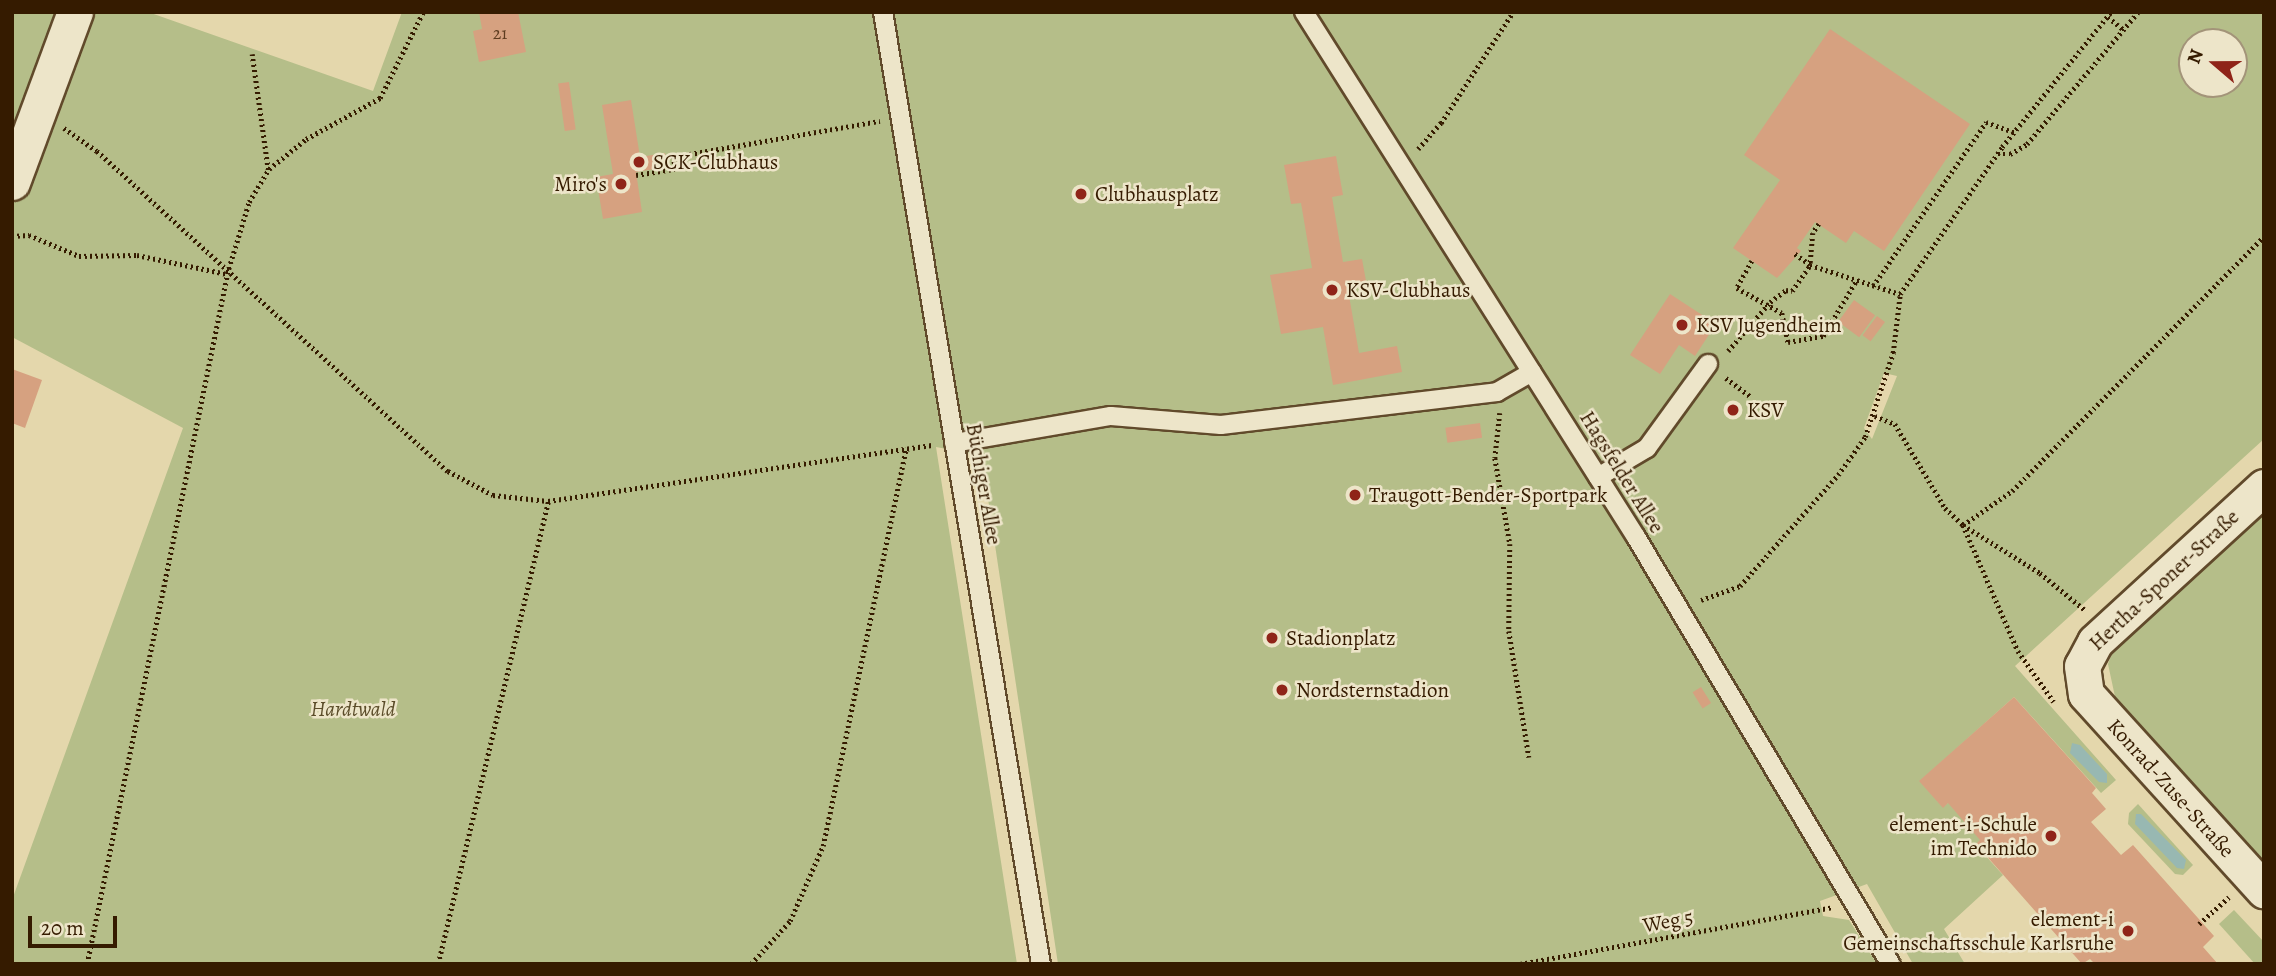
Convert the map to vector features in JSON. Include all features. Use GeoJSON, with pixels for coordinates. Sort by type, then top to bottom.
{"type":"FeatureCollection","features":[{"type":"Feature","properties":{"kind":"street"},"geometry":{"type":"LineString","coordinates":[[12,182],[75,12]]}},
{"type":"Feature","properties":{"kind":"street","name":"Hertha-Sponer-Straße"},"geometry":{"type":"LineString","coordinates":[[2082,682],[2086,652],[2264,487]]}},
{"type":"Feature","properties":{"kind":"street","name":"Konrad-Zuse-Straße"},"geometry":{"type":"LineString","coordinates":[[2082,682],[2086,694],[2264,891]]}},
{"type":"Feature","properties":{"kind":"lane","name":"Büchiger Allee"},"geometry":{"type":"LineString","coordinates":[[883,12],[1041,964]]}},
{"type":"Feature","properties":{"kind":"lane","name":"Hagsfelder Allee"},"geometry":{"type":"LineString","coordinates":[[1304,12],[1679,608],[1891,964]]}},
{"type":"Feature","properties":{"kind":"lane"},"geometry":{"type":"LineString","coordinates":[[1598,477],[1647,448],[1708,364]]}},
{"type":"Feature","properties":{"kind":"lane"},"geometry":{"type":"LineString","coordinates":[[954,443],[1111,416],[1221,425],[1497,392],[1532,372]]}},
{"type":"Feature","properties":{"kind":"path"},"geometry":{"type":"LineString","coordinates":[[87,964],[227,274],[249,202],[268,170],[306,139],[380,99],[423,12]]}},
{"type":"Feature","properties":{"kind":"path"},"geometry":{"type":"LineString","coordinates":[[1397,160],[1419,149],[1441,123],[1513,12]]}},
{"type":"Feature","properties":{"kind":"path"},"geometry":{"type":"LineString","coordinates":[[1997,154],[2010,154],[2027,144],[2138,12]]}},
{"type":"Feature","properties":{"kind":"path"},"geometry":{"type":"LineString","coordinates":[[1679,608],[1740,586],[1838,475],[1875,416],[1893,353],[1900,294],[1997,154],[2109,15],[2123,29]]}},
{"type":"Feature","properties":{"kind":"path"},"geometry":{"type":"LineString","coordinates":[[251,54],[268,170]]}},
{"type":"Feature","properties":{"kind":"path"},"geometry":{"type":"LineString","coordinates":[[38,110],[97,151],[227,274],[448,471],[493,495],[548,502],[954,443]]}},
{"type":"Feature","properties":{"kind":"path"},"geometry":{"type":"LineString","coordinates":[[636,175],[675,169],[673,158],[900,117]]}},
{"type":"Feature","properties":{"kind":"path"},"geometry":{"type":"LineString","coordinates":[[1873,286],[1986,122],[2014,132]]}},
{"type":"Feature","properties":{"kind":"path"},"geometry":{"type":"LineString","coordinates":[[1750,396],[1708,364],[1733,347],[1768,305],[1786,290],[1792,291],[1810,265],[1813,233],[1819,224]]}},
{"type":"Feature","properties":{"kind":"path"},"geometry":{"type":"LineString","coordinates":[[12,236],[29,234],[79,256],[137,256],[227,274]]}},
{"type":"Feature","properties":{"kind":"path"},"geometry":{"type":"LineString","coordinates":[[1962,525],[2012,491],[2264,236]]}},
{"type":"Feature","properties":{"kind":"path"},"geometry":{"type":"LineString","coordinates":[[1794,254],[1810,265],[1900,294]]}},
{"type":"Feature","properties":{"kind":"path"},"geometry":{"type":"LineString","coordinates":[[1752,261],[1737,288],[1782,313],[1788,342],[1823,336],[1856,281]]}},
{"type":"Feature","properties":{"kind":"path"},"geometry":{"type":"LineString","coordinates":[[1500,411],[1494,458],[1510,544],[1509,631],[1529,757]]}},
{"type":"Feature","properties":{"kind":"path"},"geometry":{"type":"LineString","coordinates":[[1875,416],[1895,424],[1945,508],[1962,525],[2066,592],[2105,632]]}},
{"type":"Feature","properties":{"kind":"path"},"geometry":{"type":"LineString","coordinates":[[751,964],[790,921],[823,846],[906,448]]}},
{"type":"Feature","properties":{"kind":"path"},"geometry":{"type":"LineString","coordinates":[[438,964],[548,502]]}},
{"type":"Feature","properties":{"kind":"path"},"geometry":{"type":"LineString","coordinates":[[1962,525],[2018,651],[2056,706]]}},
{"type":"Feature","properties":{"kind":"path"},"geometry":{"type":"LineString","coordinates":[[2199,924],[2229,897]]}},
{"type":"Feature","properties":{"kind":"path","name":"Weg 5"},"geometry":{"type":"LineString","coordinates":[[1520,964],[1822,909]]}},
{"type":"Feature","properties":{"kind":"green space","name":"Hardtwald"},"geometry":{"type":"Polygon","coordinates":[[[12,12],[148,12],[373,91],[402,12],[2264,12],[2264,439],[2015,666],[2116,780],[2101,793],[2014,697],[1920,781],[1943,807],[1950,801],[1983,838],[1976,845],[2003,875],[1944,929],[1965,964],[1913,964],[1867,884],[1820,901],[1823,916],[1849,920],[1877,964],[1058,964],[984,472],[979,455],[936,447],[1017,964],[12,964],[12,900],[183,428],[12,337],[12,12]],[[1884,373],[1864,428],[1872,439],[1897,376],[1884,373]]]}},
{"type":"Feature","properties":{"kind":"green space"},"geometry":{"type":"Polygon","coordinates":[[[2264,505],[2264,872],[2117,706],[2108,664],[2115,643],[2264,505]]]}},
{"type":"Feature","properties":{"kind":"green space"},"geometry":{"type":"Polygon","coordinates":[[[2138,804],[2193,865],[2183,875],[2175,874],[2128,824],[2129,813],[2138,804]]]}},
{"type":"Feature","properties":{"kind":"green space"},"geometry":{"type":"Polygon","coordinates":[[[2234,910],[2264,942],[2264,964],[2255,964],[2219,924],[2234,910]]]}},
{"type":"Feature","properties":{"kind":"water"},"geometry":{"type":"Polygon","coordinates":[[[2072,743],[2080,745],[2107,774],[2107,783],[2099,782],[2070,753],[2072,743]]]}},
{"type":"Feature","properties":{"kind":"water"},"geometry":{"type":"Polygon","coordinates":[[[2136,814],[2141,814],[2186,860],[2184,869],[2177,868],[2135,824],[2136,814]]]}},
{"type":"Feature","properties":{"kind":"building"},"geometry":{"type":"Polygon","coordinates":[[[479,12],[518,12],[526,52],[479,62],[473,31],[482,29],[479,12]]]}},
{"type":"Feature","properties":{"kind":"building"},"geometry":{"type":"Polygon","coordinates":[[[1830,29],[1970,124],[1884,251],[1854,231],[1846,243],[1815,222],[1797,248],[1801,251],[1777,278],[1733,248],[1780,180],[1744,155],[1830,29]]]}},
{"type":"Feature","properties":{"kind":"building"},"geometry":{"type":"Polygon","coordinates":[[[569,82],[576,130],[565,131],[558,84],[569,82]]]}},
{"type":"Feature","properties":{"kind":"building","name":"SCK-Clubhaus"},"geometry":{"type":"Polygon","coordinates":[[[631,100],[640,157],[665,153],[667,167],[636,172],[642,212],[603,219],[596,177],[613,174],[602,105],[631,100]]]}},
{"type":"Feature","properties":{"kind":"building"},"geometry":{"type":"Polygon","coordinates":[[[1336,156],[1343,195],[1332,197],[1343,262],[1362,259],[1366,281],[1347,284],[1359,353],[1397,346],[1402,372],[1333,385],[1323,327],[1281,334],[1270,275],[1312,268],[1301,203],[1291,204],[1284,165],[1336,156]]]}},
{"type":"Feature","properties":{"kind":"building","name":"KSV Jugendheim"},"geometry":{"type":"Polygon","coordinates":[[[1670,294],[1716,324],[1695,356],[1679,345],[1660,374],[1630,355],[1670,294]]]}},
{"type":"Feature","properties":{"kind":"building"},"geometry":{"type":"Polygon","coordinates":[[[1854,300],[1875,315],[1859,337],[1838,322],[1854,300]]]}},
{"type":"Feature","properties":{"kind":"building"},"geometry":{"type":"Polygon","coordinates":[[[1877,316],[1885,322],[1871,341],[1863,335],[1877,316]]]}},
{"type":"Feature","properties":{"kind":"building"},"geometry":{"type":"Polygon","coordinates":[[[12,369],[42,380],[25,428],[12,423],[12,369]]]}},
{"type":"Feature","properties":{"kind":"building"},"geometry":{"type":"Polygon","coordinates":[[[1480,423],[1482,438],[1447,443],[1445,428],[1480,423]]]}},
{"type":"Feature","properties":{"kind":"building"},"geometry":{"type":"Polygon","coordinates":[[[1701,687],[1711,703],[1703,708],[1693,692],[1701,687]]]}},
{"type":"Feature","properties":{"kind":"building"},"geometry":{"type":"Polygon","coordinates":[[[2014,697],[2096,788],[2092,793],[2106,809],[2091,822],[2121,855],[2133,845],[2214,936],[2203,947],[2218,964],[2095,964],[2090,959],[2082,964],[1976,844],[1980,840],[1948,803],[1943,808],[1919,781],[2014,697]]]}},
{"type":"Feature","properties":{"kind":"place","name":"SCK-Clubhaus"},"geometry":{"type":"Point","coordinates":[639,162]}},
{"type":"Feature","properties":{"kind":"place","name":"Miro's"},"geometry":{"type":"Point","coordinates":[621,184]}},
{"type":"Feature","properties":{"kind":"place","name":"Clubhausplatz"},"geometry":{"type":"Point","coordinates":[1081,194]}},
{"type":"Feature","properties":{"kind":"place","name":"KSV-Clubhaus"},"geometry":{"type":"Point","coordinates":[1332,290]}},
{"type":"Feature","properties":{"kind":"place","name":"KSV Jugendheim"},"geometry":{"type":"Point","coordinates":[1682,325]}},
{"type":"Feature","properties":{"kind":"place","name":"KSV"},"geometry":{"type":"Point","coordinates":[1733,410]}},
{"type":"Feature","properties":{"kind":"place","name":"Traugott-Bender-Sportpark"},"geometry":{"type":"Point","coordinates":[1355,495]}},
{"type":"Feature","properties":{"kind":"place","name":"Stadionplatz"},"geometry":{"type":"Point","coordinates":[1272,638]}},
{"type":"Feature","properties":{"kind":"place","name":"Nordsternstadion"},"geometry":{"type":"Point","coordinates":[1282,690]}},
{"type":"Feature","properties":{"kind":"place","name":"element-i-Schule im Technido"},"geometry":{"type":"Point","coordinates":[2051,836]}},
{"type":"Feature","properties":{"kind":"place","name":"element-i Gemeinschaftsschule Karlsruhe"},"geometry":{"type":"Point","coordinates":[2128,931]}}]}
